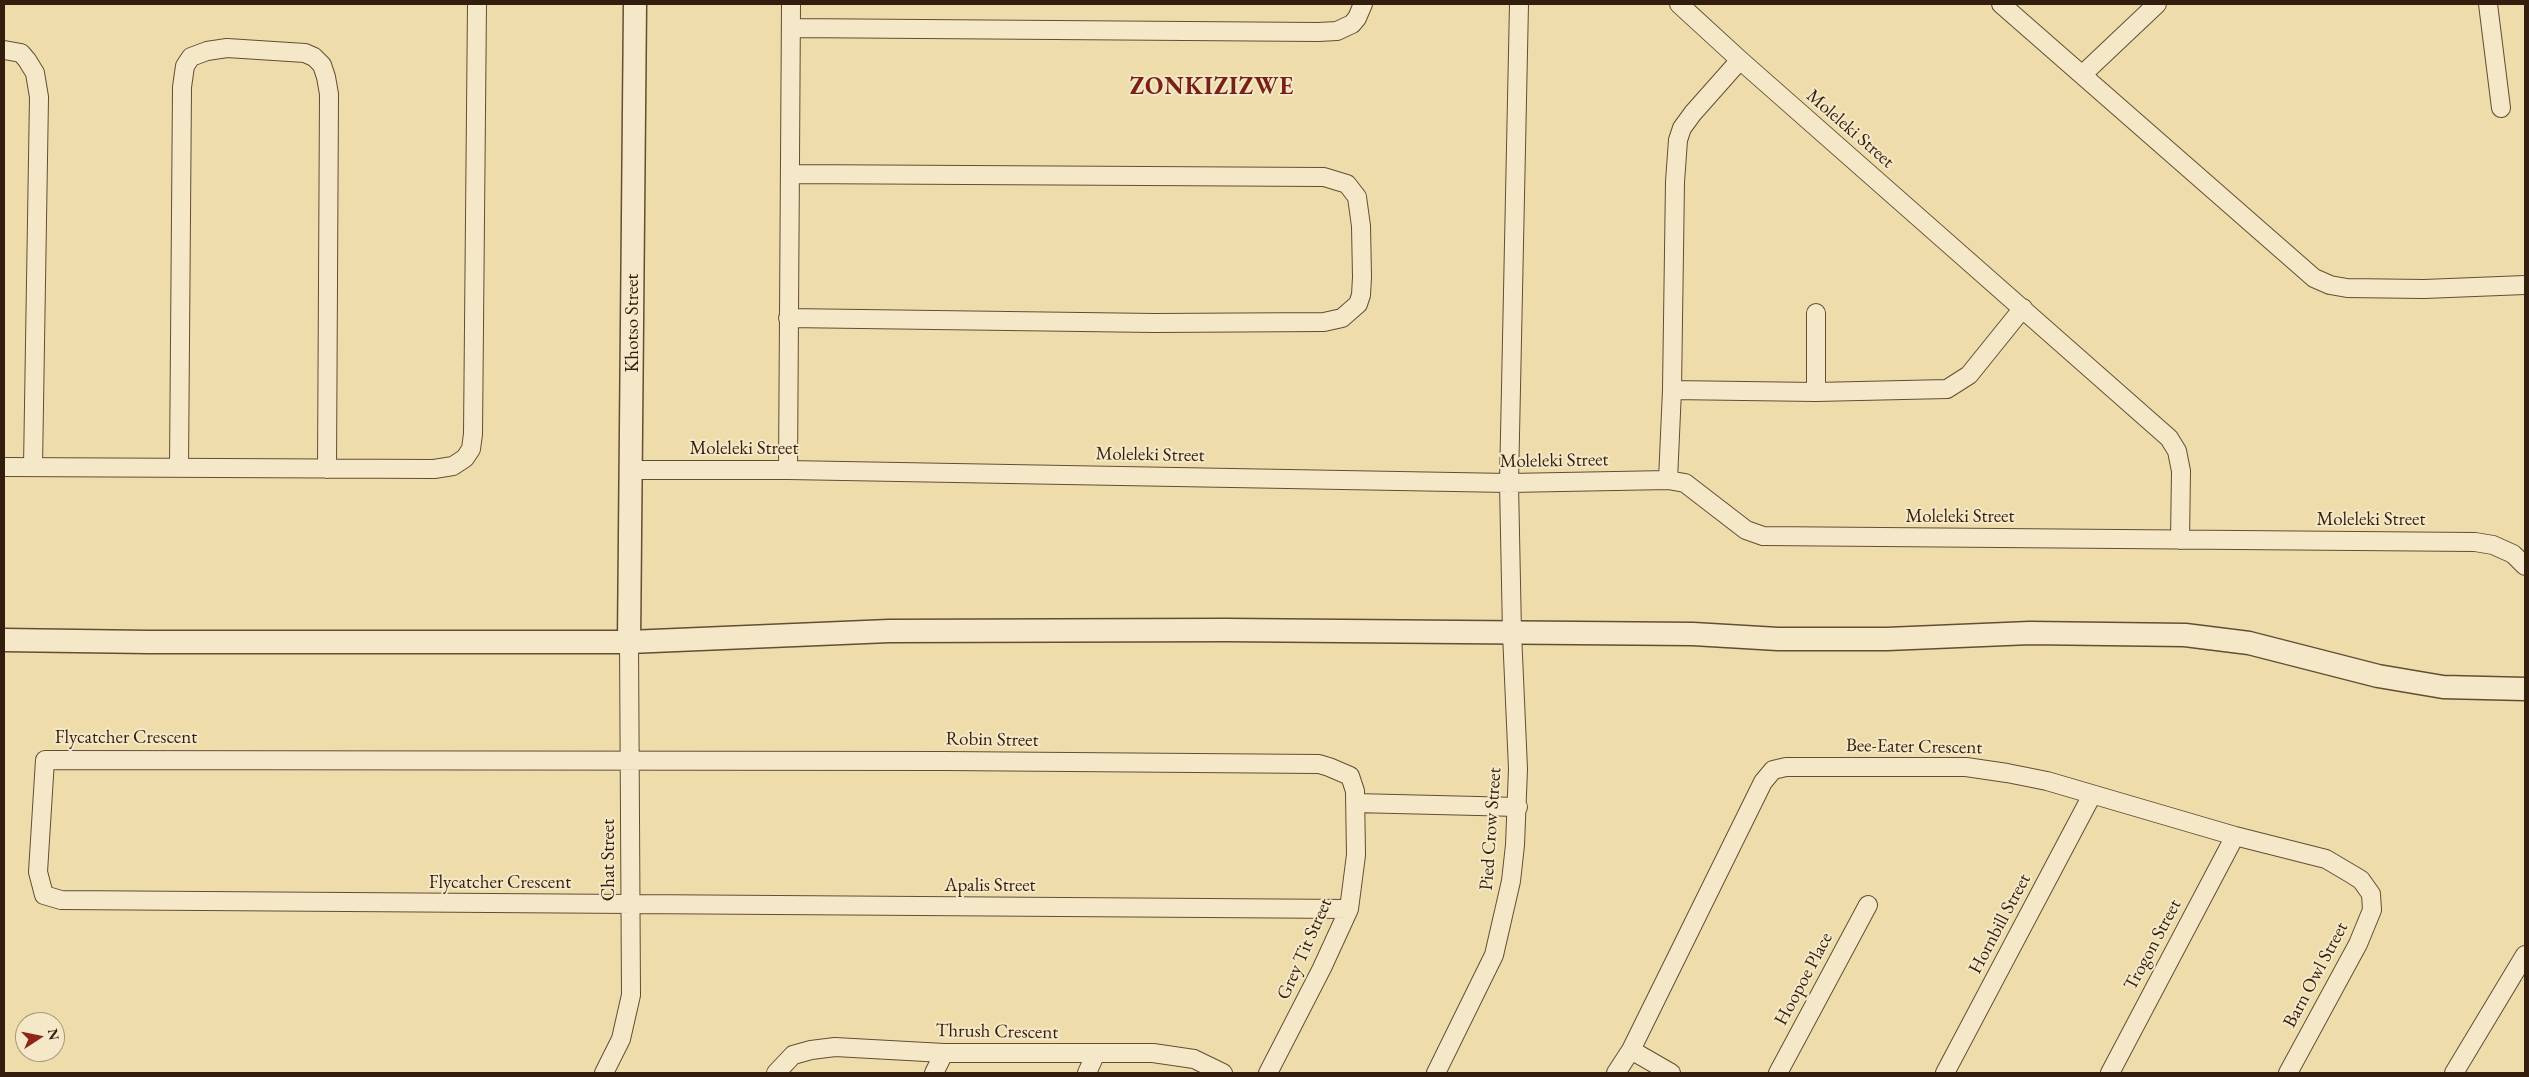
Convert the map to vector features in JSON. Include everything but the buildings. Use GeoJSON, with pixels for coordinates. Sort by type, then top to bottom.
{"type":"FeatureCollection","features":[{"type":"Feature","properties":{"kind":"street"},"geometry":{"type":"LineString","coordinates":[[4,467],[445,468],[459,463],[471,449],[477,4]]}},
{"type":"Feature","properties":{"kind":"street","name":"Khotso Street"},"geometry":{"type":"LineString","coordinates":[[629,642],[635,4]]}},
{"type":"Feature","properties":{"kind":"street"},"geometry":{"type":"LineString","coordinates":[[788,470],[791,4]]}},
{"type":"Feature","properties":{"kind":"street"},"geometry":{"type":"LineString","coordinates":[[791,28],[1318,32],[1337,30],[1352,24],[1363,4]]}},
{"type":"Feature","properties":{"kind":"street","name":"Pied Crow Street"},"geometry":{"type":"LineString","coordinates":[[1436,1073],[1494,955],[1511,881],[1518,807],[1509,483],[1519,4]]}},
{"type":"Feature","properties":{"kind":"street","name":"Moleleki Street"},"geometry":{"type":"LineString","coordinates":[[1679,4],[1740,60],[2165,434],[2174,444],[2181,471],[2180,540]]}},
{"type":"Feature","properties":{"kind":"street"},"geometry":{"type":"LineString","coordinates":[[2001,4],[2314,278],[2330,285],[2347,288],[2424,289],[2525,285]]}},
{"type":"Feature","properties":{"kind":"street"},"geometry":{"type":"LineString","coordinates":[[2083,74],[2157,4]]}},
{"type":"Feature","properties":{"kind":"street"},"geometry":{"type":"LineString","coordinates":[[2488,4],[2501,108]]}},
{"type":"Feature","properties":{"kind":"street"},"geometry":{"type":"LineString","coordinates":[[179,468],[182,87],[185,66],[191,57],[207,51],[227,48],[305,53],[314,57],[322,65],[326,77],[329,94],[328,469]]}},
{"type":"Feature","properties":{"kind":"street"},"geometry":{"type":"LineString","coordinates":[[4,50],[21,53],[27,60],[35,73],[39,97],[33,467]]}},
{"type":"Feature","properties":{"kind":"street"},"geometry":{"type":"LineString","coordinates":[[1668,480],[1672,390],[1675,182],[1678,140],[1682,128],[1693,113],[1740,60]]}},
{"type":"Feature","properties":{"kind":"street"},"geometry":{"type":"LineString","coordinates":[[788,318],[1156,323],[1324,322],[1342,318],[1358,304],[1361,295],[1362,277],[1361,226],[1357,197],[1348,184],[1331,178],[790,174]]}},
{"type":"Feature","properties":{"kind":"street"},"geometry":{"type":"LineString","coordinates":[[1672,390],[1816,392],[1947,389],[1969,375],[2023,308]]}},
{"type":"Feature","properties":{"kind":"street"},"geometry":{"type":"LineString","coordinates":[[1816,313],[1816,392]]}},
{"type":"Feature","properties":{"kind":"street","name":"Moleleki Street"},"geometry":{"type":"LineString","coordinates":[[631,470],[788,470],[1509,483],[1668,480],[1685,483],[1746,530],[1763,536],[2475,542],[2493,545],[2513,554],[2525,566]]}},
{"type":"Feature","properties":{"kind":"street"},"geometry":{"type":"LineString","coordinates":[[4,640],[149,642],[629,642],[889,631],[1226,630],[1694,634],[1788,639],[1887,639],[2030,633],[2185,635],[2249,643],[2378,676],[2443,687],[2525,689]]}},
{"type":"Feature","properties":{"kind":"street","name":"Chat Street"},"geometry":{"type":"LineString","coordinates":[[604,1073],[620,1039],[631,995],[629,642]]}},
{"type":"Feature","properties":{"kind":"street","name":"Flycatcher Crescent"},"geometry":{"type":"LineString","coordinates":[[630,905],[77,902],[46,896],[39,883],[38,872],[45,760],[631,760]]}},
{"type":"Feature","properties":{"kind":"street","name":"Robin Street"},"geometry":{"type":"LineString","coordinates":[[631,760],[1319,764],[1350,776]]}},
{"type":"Feature","properties":{"kind":"street","name":"Bee-Eater Crescent"},"geometry":{"type":"LineString","coordinates":[[1616,1073],[1631,1050],[1763,782],[1773,770],[1786,766],[1966,767],[2039,780],[2235,836],[2326,859],[2361,880],[2371,894]]}},
{"type":"Feature","properties":{"kind":"street","name":"Grey Tit Street"},"geometry":{"type":"LineString","coordinates":[[1268,1073],[1322,968],[1349,909],[1355,870],[1355,791],[1350,776]]}},
{"type":"Feature","properties":{"kind":"street","name":"Hornbill Street"},"geometry":{"type":"LineString","coordinates":[[1945,1073],[2092,795]]}},
{"type":"Feature","properties":{"kind":"street"},"geometry":{"type":"LineString","coordinates":[[1355,803],[1518,807]]}},
{"type":"Feature","properties":{"kind":"street","name":"Trogon Street"},"geometry":{"type":"LineString","coordinates":[[2110,1073],[2235,836]]}},
{"type":"Feature","properties":{"kind":"street","name":"Barn Owl Street"},"geometry":{"type":"LineString","coordinates":[[2288,1073],[2358,944],[2372,910],[2371,894]]}},
{"type":"Feature","properties":{"kind":"street","name":"Apalis Street"},"geometry":{"type":"LineString","coordinates":[[630,905],[1349,909]]}},
{"type":"Feature","properties":{"kind":"street","name":"Hoopoe Place"},"geometry":{"type":"LineString","coordinates":[[1778,1073],[1868,905]]}},
{"type":"Feature","properties":{"kind":"street"},"geometry":{"type":"LineString","coordinates":[[2454,1073],[2525,955]]}},
{"type":"Feature","properties":{"kind":"street","name":"Thrush Crescent"},"geometry":{"type":"LineString","coordinates":[[776,1073],[793,1056],[811,1050],[835,1047],[944,1053],[1095,1055],[1153,1053],[1176,1055],[1204,1063],[1222,1073]]}},
{"type":"Feature","properties":{"kind":"street"},"geometry":{"type":"LineString","coordinates":[[1631,1050],[1671,1073]]}},
{"type":"Feature","properties":{"kind":"street"},"geometry":{"type":"LineString","coordinates":[[934,1073],[944,1053]]}},
{"type":"Feature","properties":{"kind":"street"},"geometry":{"type":"LineString","coordinates":[[1087,1073],[1095,1055]]}},
{"type":"Feature","properties":{"kind":"district","name":"ZONKIZIZWE"},"geometry":{"type":"Point","coordinates":[1212,87]}}]}
